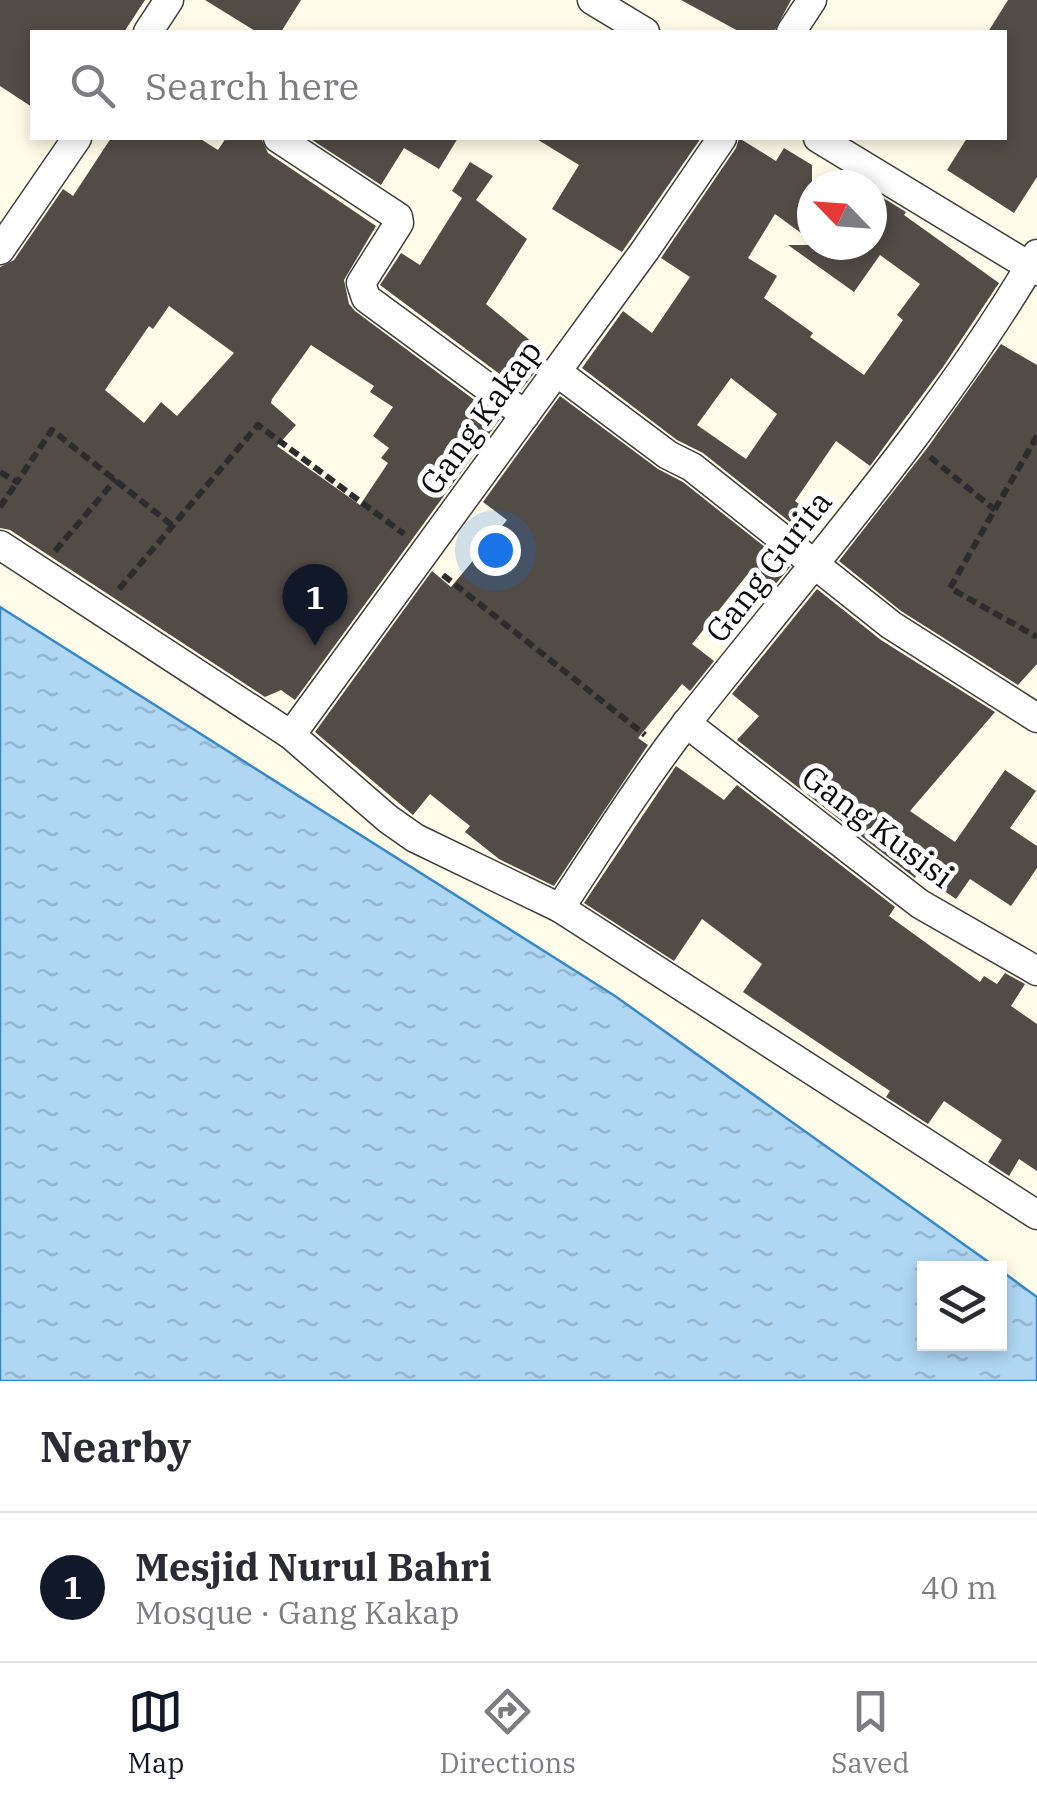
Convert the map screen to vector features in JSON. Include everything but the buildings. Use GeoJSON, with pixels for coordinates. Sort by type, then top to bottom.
{"type":"FeatureCollection","features":[{"type":"Feature","properties":{"kind":"street"},"geometry":{"type":"LineString","coordinates":[[149,30],[169,0]]}},
{"type":"Feature","properties":{"kind":"street"},"geometry":{"type":"LineString","coordinates":[[592,0],[641,30]]}},
{"type":"Feature","properties":{"kind":"street"},"geometry":{"type":"LineString","coordinates":[[793,30],[812,0]]}},
{"type":"Feature","properties":{"kind":"street"},"geometry":{"type":"LineString","coordinates":[[0,250],[76,140]]}},
{"type":"Feature","properties":{"kind":"street"},"geometry":{"type":"LineString","coordinates":[[281,140],[398,217],[399,223],[362,283],[366,298],[525,415]]}},
{"type":"Feature","properties":{"kind":"street","name":"Gang Kakap"},"geometry":{"type":"LineString","coordinates":[[292,735],[721,140]]}},
{"type":"Feature","properties":{"kind":"street"},"geometry":{"type":"LineString","coordinates":[[821,140],[1034,264]]}},
{"type":"Feature","properties":{"kind":"street","name":"Gang Gurita"},"geometry":{"type":"LineString","coordinates":[[560,908],[665,751],[818,563],[994,325],[1034,264]]}},
{"type":"Feature","properties":{"kind":"street"},"geometry":{"type":"LineString","coordinates":[[557,372],[668,455],[692,466],[891,625],[1037,718]]}},
{"type":"Feature","properties":{"kind":"street"},"geometry":{"type":"LineString","coordinates":[[0,545],[292,735],[388,819],[416,838],[560,908],[1037,1215]]}},
{"type":"Feature","properties":{"kind":"street","name":"Gang Kusisi"},"geometry":{"type":"LineString","coordinates":[[686,724],[920,904],[1037,972]]}},
{"type":"Feature","properties":{"kind":"path"},"geometry":{"type":"LineString","coordinates":[[101,610],[258,425],[426,550],[443,576],[665,751]]}},
{"type":"Feature","properties":{"kind":"path"},"geometry":{"type":"LineString","coordinates":[[0,507],[52,430],[172,526]]}},
{"type":"Feature","properties":{"kind":"path"},"geometry":{"type":"LineString","coordinates":[[1037,436],[950,588],[1037,637]]}},
{"type":"Feature","properties":{"kind":"path"},"geometry":{"type":"LineString","coordinates":[[909,440],[995,510]]}},
{"type":"Feature","properties":{"kind":"path"},"geometry":{"type":"LineString","coordinates":[[0,472],[17,482]]}},
{"type":"Feature","properties":{"kind":"path"},"geometry":{"type":"LineString","coordinates":[[40,570],[116,479]]}},
{"type":"Feature","properties":{"kind":"water"},"geometry":{"type":"Polygon","coordinates":[[[0,607],[615,996],[987,1261],[917,1261],[917,1351],[1007,1351],[1007,1275],[1037,1297],[1037,1381],[0,1381],[0,607]]]}},
{"type":"Feature","properties":{"kind":"place","name":"Mesjid Nurul Bahri"},"geometry":{"type":"Point","coordinates":[315,646]}}]}
